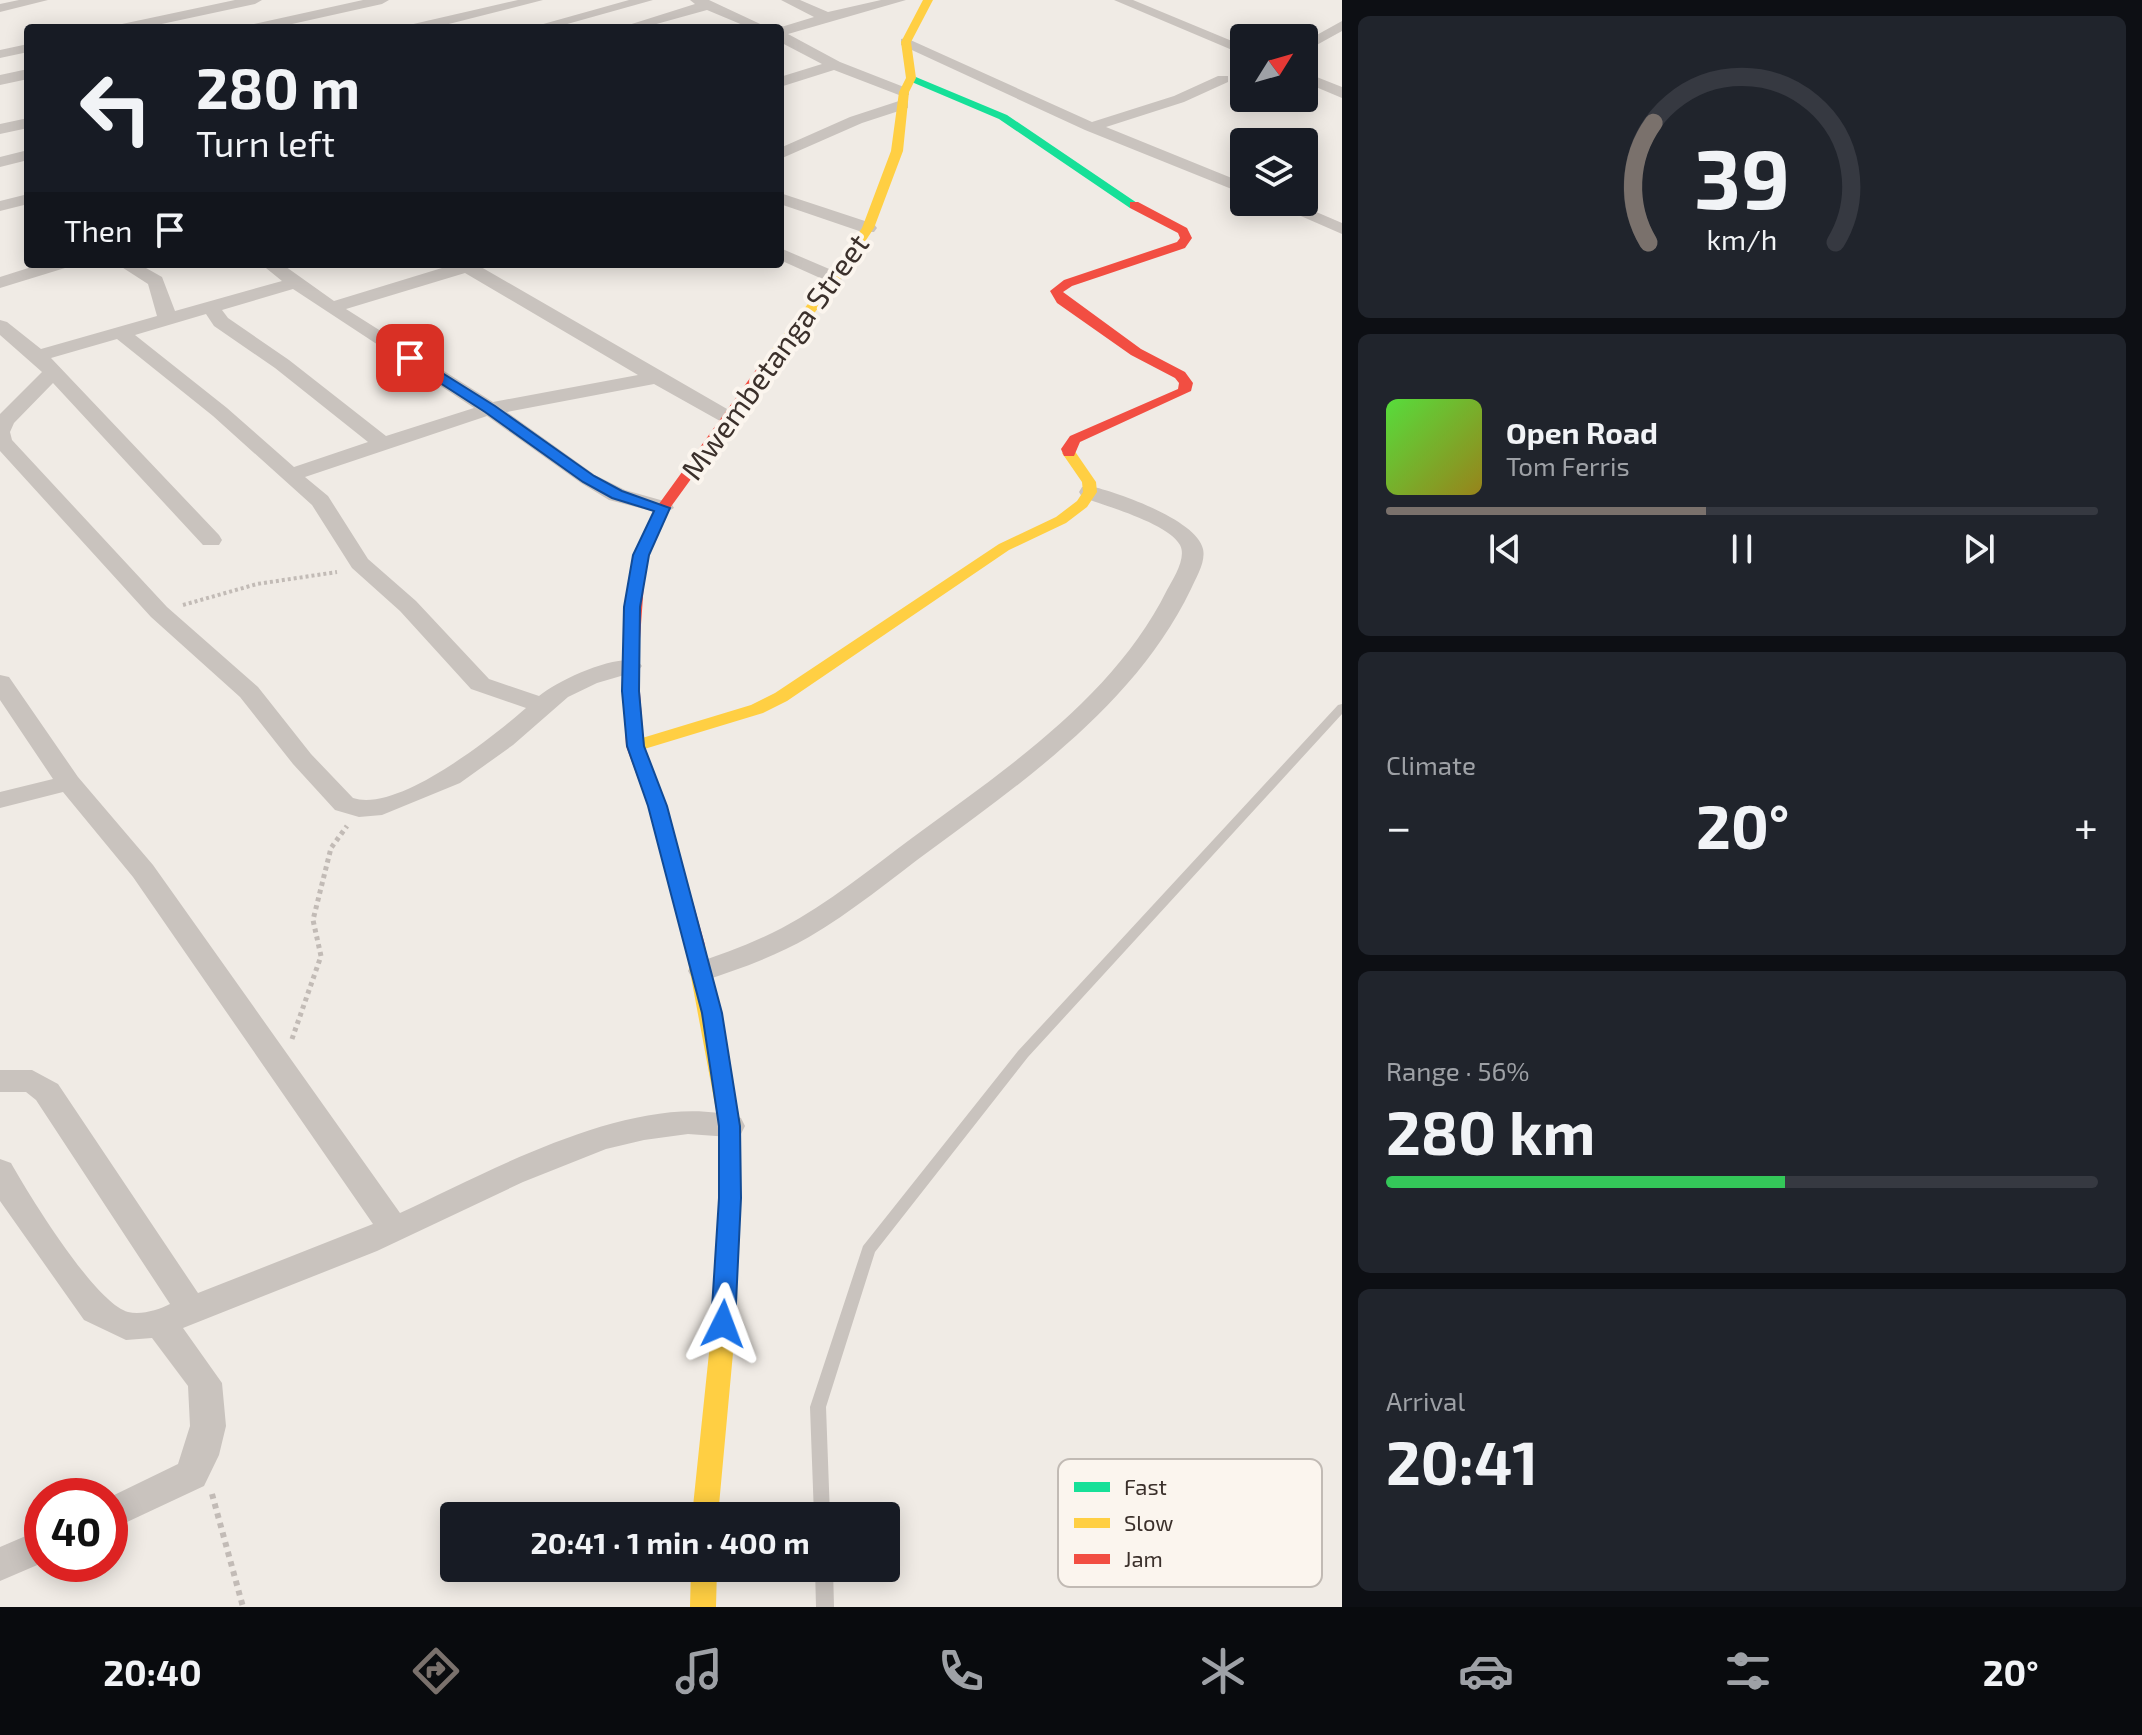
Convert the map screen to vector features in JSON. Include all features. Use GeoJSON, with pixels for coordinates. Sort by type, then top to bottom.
{"type":"FeatureCollection","features":[{"type":"Feature","properties":{"kind":"street"},"geometry":{"type":"LineString","coordinates":[[0,8],[41,0]]}},
{"type":"Feature","properties":{"kind":"street"},"geometry":{"type":"LineString","coordinates":[[178,0],[196,13]]}},
{"type":"Feature","properties":{"kind":"street"},"geometry":{"type":"LineString","coordinates":[[142,24],[255,0]]}},
{"type":"Feature","properties":{"kind":"street"},"geometry":{"type":"LineString","coordinates":[[314,0],[351,22]]}},
{"type":"Feature","properties":{"kind":"street"},"geometry":{"type":"LineString","coordinates":[[273,24],[382,0]]}},
{"type":"Feature","properties":{"kind":"street"},"geometry":{"type":"LineString","coordinates":[[431,24],[536,0]]}},
{"type":"Feature","properties":{"kind":"street"},"geometry":{"type":"LineString","coordinates":[[552,24],[646,0]]}},
{"type":"Feature","properties":{"kind":"street"},"geometry":{"type":"LineString","coordinates":[[788,0],[827,17]]}},
{"type":"Feature","properties":{"kind":"street"},"geometry":{"type":"LineString","coordinates":[[784,33],[827,17],[899,0]]}},
{"type":"Feature","properties":{"kind":"street"},"geometry":{"type":"LineString","coordinates":[[928,0],[906,42],[1182,167],[1230,184]]}},
{"type":"Feature","properties":{"kind":"street"},"geometry":{"type":"LineString","coordinates":[[1121,0],[1230,45]]}},
{"type":"Feature","properties":{"kind":"street"},"geometry":{"type":"LineString","coordinates":[[638,24],[702,3],[752,24]]}},
{"type":"Feature","properties":{"kind":"street"},"geometry":{"type":"LineString","coordinates":[[1318,40],[1342,25]]}},
{"type":"Feature","properties":{"kind":"street"},"geometry":{"type":"LineString","coordinates":[[635,746],[757,709],[800,687],[1004,547],[1061,520],[1082,504],[1090,492],[1089,482],[1073,462],[1068,449],[1075,439],[1173,398],[1184,391],[1186,383],[1180,375],[1136,352],[1062,300],[1056,291],[1068,283],[1181,245],[1186,238],[1183,231],[1120,198],[1003,117],[906,91],[835,65],[784,36]]}},
{"type":"Feature","properties":{"kind":"street","name":"Mwembetanga Street"},"geometry":{"type":"LineString","coordinates":[[706,1502],[722,1339],[730,1198],[730,1126],[702,971],[657,806],[635,746],[630,666],[632,607],[641,555],[663,508],[727,417],[835,278],[868,228],[897,151],[906,91],[906,42]]}},
{"type":"Feature","properties":{"kind":"street"},"geometry":{"type":"LineString","coordinates":[[0,54],[24,49]]}},
{"type":"Feature","properties":{"kind":"street"},"geometry":{"type":"LineString","coordinates":[[784,81],[835,65]]}},
{"type":"Feature","properties":{"kind":"street"},"geometry":{"type":"LineString","coordinates":[[0,80],[24,75]]}},
{"type":"Feature","properties":{"kind":"street"},"geometry":{"type":"LineString","coordinates":[[1091,127],[1179,99],[1223,79]]}},
{"type":"Feature","properties":{"kind":"street"},"geometry":{"type":"LineString","coordinates":[[1318,83],[1342,93]]}},
{"type":"Feature","properties":{"kind":"street"},"geometry":{"type":"LineString","coordinates":[[784,152],[856,120],[906,91]]}},
{"type":"Feature","properties":{"kind":"street"},"geometry":{"type":"LineString","coordinates":[[0,129],[24,124]]}},
{"type":"Feature","properties":{"kind":"street"},"geometry":{"type":"LineString","coordinates":[[0,162],[24,156]]}},
{"type":"Feature","properties":{"kind":"street"},"geometry":{"type":"LineString","coordinates":[[784,199],[868,228]]}},
{"type":"Feature","properties":{"kind":"street"},"geometry":{"type":"LineString","coordinates":[[0,206],[24,200]]}},
{"type":"Feature","properties":{"kind":"street"},"geometry":{"type":"LineString","coordinates":[[1311,216],[1342,229]]}},
{"type":"Feature","properties":{"kind":"street"},"geometry":{"type":"LineString","coordinates":[[784,255],[835,278]]}},
{"type":"Feature","properties":{"kind":"street"},"geometry":{"type":"LineString","coordinates":[[0,283],[47,268]]}},
{"type":"Feature","properties":{"kind":"street"},"geometry":{"type":"LineString","coordinates":[[133,268],[156,281],[168,320]]}},
{"type":"Feature","properties":{"kind":"street"},"geometry":{"type":"LineString","coordinates":[[275,268],[331,308],[490,409],[588,479],[617,495],[663,508]]}},
{"type":"Feature","properties":{"kind":"street"},"geometry":{"type":"LineString","coordinates":[[331,308],[460,268]]}},
{"type":"Feature","properties":{"kind":"street"},"geometry":{"type":"LineString","coordinates":[[475,268],[656,378],[727,417]]}},
{"type":"Feature","properties":{"kind":"street"},"geometry":{"type":"LineString","coordinates":[[38,356],[296,283]]}},
{"type":"Feature","properties":{"kind":"street"},"geometry":{"type":"LineString","coordinates":[[211,307],[221,322],[282,364],[381,442]]}},
{"type":"Feature","properties":{"kind":"street"},"geometry":{"type":"LineString","coordinates":[[0,326],[38,356],[51,374],[160,483],[211,540]]}},
{"type":"Feature","properties":{"kind":"street"},"geometry":{"type":"LineString","coordinates":[[121,333],[292,474],[320,501],[360,563],[408,606],[480,684],[543,706]]}},
{"type":"Feature","properties":{"kind":"street"},"geometry":{"type":"LineString","coordinates":[[51,374],[5,421],[0,432],[2,441],[159,612],[249,692],[302,759],[344,804],[359,809],[382,807],[451,778],[504,740],[559,692],[588,678],[630,666]]}},
{"type":"Feature","properties":{"kind":"street"},"geometry":{"type":"LineString","coordinates":[[292,474],[381,442],[490,409],[656,378]]}},
{"type":"Feature","properties":{"kind":"street"},"geometry":{"type":"LineString","coordinates":[[702,971],[779,942],[883,873],[968,811],[1076,722],[1138,656],[1178,597],[1193,557],[1191,544],[1180,532],[1164,523],[1090,492]]}},
{"type":"Feature","properties":{"kind":"street"},"geometry":{"type":"LineString","coordinates":[[0,682],[69,783],[143,871],[394,1229]]}},
{"type":"Feature","properties":{"kind":"street"},"geometry":{"type":"LineString","coordinates":[[0,800],[69,783]]}},
{"type":"Feature","properties":{"kind":"street"},"geometry":{"type":"LineString","coordinates":[[0,1081],[32,1081],[47,1092],[176,1316],[205,1383],[208,1426],[201,1455],[191,1475],[128,1505]]}},
{"type":"Feature","properties":{"kind":"street"},"geometry":{"type":"LineString","coordinates":[[0,1171],[10,1212],[96,1311],[126,1326],[176,1316],[394,1229],[546,1158],[609,1138],[699,1121],[730,1126]]}},
{"type":"Feature","properties":{"kind":"street"},"geometry":{"type":"LineString","coordinates":[[703,1607],[704,1582]]}},
{"type":"Feature","properties":{"kind":"lane"},"geometry":{"type":"LineString","coordinates":[[821,1502],[818,1407],[868,1250],[1023,1054],[1342,707]]}},
{"type":"Feature","properties":{"kind":"lane"},"geometry":{"type":"LineString","coordinates":[[824,1582],[825,1607]]}},
{"type":"Feature","properties":{"kind":"path"},"geometry":{"type":"LineString","coordinates":[[159,612],[257,584],[314,577],[360,563]]}},
{"type":"Feature","properties":{"kind":"path"},"geometry":{"type":"LineString","coordinates":[[283,1070],[321,956],[313,920],[331,848],[359,809]]}},
{"type":"Feature","properties":{"kind":"path"},"geometry":{"type":"LineString","coordinates":[[201,1455],[243,1607]]}},
{"type":"Feature","properties":{"kind":"traffic: fast"},"geometry":{"type":"LineString","coordinates":[[911,78],[1003,117],[1134,205]]}},
{"type":"Feature","properties":{"kind":"traffic: slow"},"geometry":{"type":"LineString","coordinates":[[763,370],[835,278],[868,228],[897,151],[904,92],[911,78],[906,42],[928,0]]}},
{"type":"Feature","properties":{"kind":"traffic: slow"},"geometry":{"type":"LineString","coordinates":[[635,746],[757,709],[781,697],[1004,547],[1061,520],[1082,504],[1090,492],[1089,482],[1069,453]]}},
{"type":"Feature","properties":{"kind":"traffic: slow"},"geometry":{"type":"LineString","coordinates":[[695,945],[730,1126],[730,1198],[721,1353],[706,1502]]}},
{"type":"Feature","properties":{"kind":"traffic: slow"},"geometry":{"type":"LineString","coordinates":[[703,1607],[704,1582]]}},
{"type":"Feature","properties":{"kind":"traffic: jam"},"geometry":{"type":"LineString","coordinates":[[1069,453],[1068,449],[1075,439],[1184,391],[1186,383],[1180,375],[1136,352],[1062,300],[1056,291],[1068,283],[1181,245],[1186,238],[1183,231],[1134,205]]}},
{"type":"Feature","properties":{"kind":"traffic: jam"},"geometry":{"type":"LineString","coordinates":[[695,945],[657,806],[635,746],[630,666],[636,583],[641,555],[663,508],[763,370]]}},
{"type":"Feature","properties":{"kind":"route"},"geometry":{"type":"LineString","coordinates":[[410,358],[490,409],[588,479],[617,495],[663,508],[641,555],[632,607],[630,691],[635,746],[657,806],[712,1013],[730,1126],[730,1198],[723,1324]]}}]}
